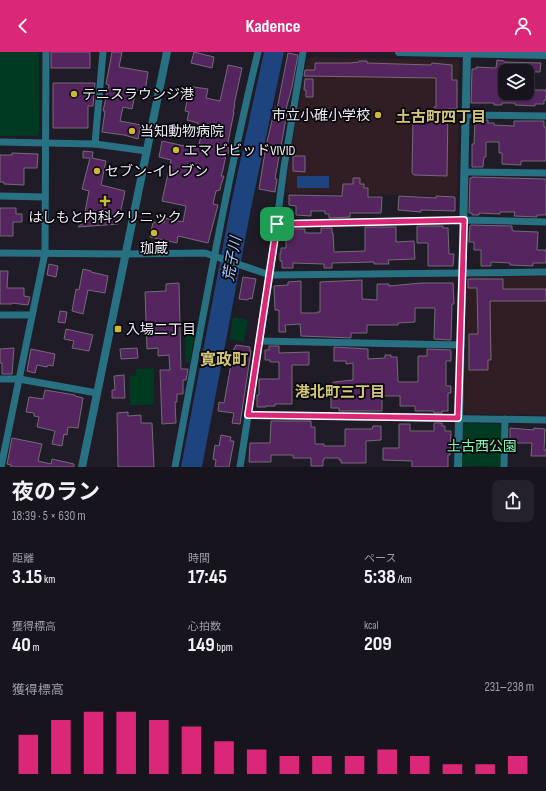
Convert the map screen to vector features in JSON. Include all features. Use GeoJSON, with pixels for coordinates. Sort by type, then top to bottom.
{"type":"FeatureCollection","features":[{"type":"Feature","properties":{"kind":"street"},"geometry":{"type":"LineString","coordinates":[[1,467],[3,440],[19,379],[45,253],[46,52]]}},
{"type":"Feature","properties":{"kind":"street"},"geometry":{"type":"LineString","coordinates":[[95,144],[103,52]]}},
{"type":"Feature","properties":{"kind":"street"},"geometry":{"type":"LineString","coordinates":[[82,467],[167,52]]}},
{"type":"Feature","properties":{"kind":"street"},"geometry":{"type":"LineString","coordinates":[[175,467],[246,103],[258,52]]}},
{"type":"Feature","properties":{"kind":"street"},"geometry":{"type":"LineString","coordinates":[[240,467],[270,275],[284,167],[303,52]]}},
{"type":"Feature","properties":{"kind":"street"},"geometry":{"type":"LineString","coordinates":[[399,52],[546,55]]}},
{"type":"Feature","properties":{"kind":"street"},"geometry":{"type":"LineString","coordinates":[[458,467],[467,53]]}},
{"type":"Feature","properties":{"kind":"street"},"geometry":{"type":"LineString","coordinates":[[466,115],[546,116]]}},
{"type":"Feature","properties":{"kind":"street"},"geometry":{"type":"LineString","coordinates":[[0,142],[95,144],[147,151]]}},
{"type":"Feature","properties":{"kind":"street"},"geometry":{"type":"LineString","coordinates":[[464,172],[546,173]]}},
{"type":"Feature","properties":{"kind":"street"},"geometry":{"type":"LineString","coordinates":[[0,196],[45,197]]}},
{"type":"Feature","properties":{"kind":"street"},"geometry":{"type":"LineString","coordinates":[[277,224],[464,220],[546,222]]}},
{"type":"Feature","properties":{"kind":"street"},"geometry":{"type":"LineString","coordinates":[[0,253],[206,253],[270,275],[546,272]]}},
{"type":"Feature","properties":{"kind":"street"},"geometry":{"type":"LineString","coordinates":[[0,315],[32,315]]}},
{"type":"Feature","properties":{"kind":"street"},"geometry":{"type":"LineString","coordinates":[[260,341],[461,345]]}},
{"type":"Feature","properties":{"kind":"street"},"geometry":{"type":"LineString","coordinates":[[0,379],[19,379],[97,394]]}},
{"type":"Feature","properties":{"kind":"street"},"geometry":{"type":"LineString","coordinates":[[248,415],[546,420]]}},
{"type":"Feature","properties":{"kind":"street"},"geometry":{"type":"LineString","coordinates":[[504,467],[505,419]]}},
{"type":"Feature","properties":{"kind":"shaded area","name":"市立小碓小学校"},"geometry":{"type":"Polygon","coordinates":[[[311,57],[456,60],[459,62],[457,196],[286,193],[288,169],[307,59],[311,57]]]}},
{"type":"Feature","properties":{"kind":"shaded area"},"geometry":{"type":"Polygon","coordinates":[[[546,276],[546,415],[466,414],[464,411],[467,279],[469,277],[546,276]]]}},
{"type":"Feature","properties":{"kind":"green space"},"geometry":{"type":"Polygon","coordinates":[[[0,52],[39,52],[39,134],[36,136],[0,136],[0,52]]]}},
{"type":"Feature","properties":{"kind":"green space"},"geometry":{"type":"Polygon","coordinates":[[[233,317],[248,320],[244,342],[230,339],[233,317]]]}},
{"type":"Feature","properties":{"kind":"green space"},"geometry":{"type":"Polygon","coordinates":[[[186,325],[196,325],[190,362],[185,362],[186,325]]]}},
{"type":"Feature","properties":{"kind":"green space"},"geometry":{"type":"Polygon","coordinates":[[[154,368],[154,403],[151,405],[130,405],[129,376],[136,375],[136,369],[154,368]]]}},
{"type":"Feature","properties":{"kind":"green space","name":"土古西公園"},"geometry":{"type":"Polygon","coordinates":[[[467,423],[499,424],[501,426],[501,467],[462,466],[463,426],[467,423]]]}},
{"type":"Feature","properties":{"kind":"water","name":"荒子川"},"geometry":{"type":"Polygon","coordinates":[[[264,52],[284,52],[251,208],[202,467],[181,467],[231,204],[264,52]]]}},
{"type":"Feature","properties":{"kind":"water"},"geometry":{"type":"Polygon","coordinates":[[[297,176],[329,176],[329,188],[297,188],[297,176]]]}},
{"type":"Feature","properties":{"kind":"building"},"geometry":{"type":"Polygon","coordinates":[[[51,52],[90,52],[90,68],[51,68],[51,52]]]}},
{"type":"Feature","properties":{"kind":"building"},"geometry":{"type":"Polygon","coordinates":[[[112,52],[122,52],[119,67],[148,72],[145,92],[136,90],[132,109],[123,107],[120,121],[141,125],[138,139],[124,135],[102,132],[105,111],[103,111],[109,85],[106,84],[112,52]]]}},
{"type":"Feature","properties":{"kind":"building"},"geometry":{"type":"Polygon","coordinates":[[[194,52],[214,57],[212,68],[191,63],[194,52]]]}},
{"type":"Feature","properties":{"kind":"building"},"geometry":{"type":"Polygon","coordinates":[[[288,53],[298,55],[285,113],[287,113],[275,179],[277,179],[275,192],[259,189],[266,146],[275,108],[277,109],[288,53]]]}},
{"type":"Feature","properties":{"kind":"building"},"geometry":{"type":"Polygon","coordinates":[[[497,60],[504,62],[541,63],[540,72],[534,72],[534,64],[498,64],[498,100],[534,100],[534,90],[546,90],[546,100],[544,100],[544,104],[535,104],[535,106],[515,105],[515,103],[502,103],[502,105],[494,105],[494,103],[471,103],[472,69],[476,69],[476,67],[496,68],[497,60]]]}},
{"type":"Feature","properties":{"kind":"building"},"geometry":{"type":"Polygon","coordinates":[[[367,61],[367,63],[431,65],[432,63],[452,65],[452,80],[457,80],[457,109],[448,109],[447,176],[414,175],[412,173],[413,120],[429,120],[434,116],[434,107],[436,107],[436,78],[304,76],[305,70],[315,70],[315,63],[350,63],[367,61]]]}},
{"type":"Feature","properties":{"kind":"building"},"geometry":{"type":"Polygon","coordinates":[[[228,65],[242,68],[227,147],[229,148],[228,154],[226,154],[221,176],[224,176],[220,190],[216,191],[213,204],[218,205],[208,243],[178,236],[177,243],[150,237],[153,222],[164,223],[165,218],[183,222],[186,206],[162,201],[171,160],[159,157],[162,141],[198,149],[203,127],[198,125],[198,123],[187,120],[189,112],[185,111],[188,96],[186,96],[186,93],[184,92],[186,86],[208,89],[206,98],[220,101],[228,65]]]}},
{"type":"Feature","properties":{"kind":"building"},"geometry":{"type":"Polygon","coordinates":[[[305,79],[313,79],[313,97],[306,97],[306,90],[304,90],[305,79]]]}},
{"type":"Feature","properties":{"kind":"building","name":"テニスラウンジ港"},"geometry":{"type":"Polygon","coordinates":[[[53,83],[95,83],[93,106],[88,106],[88,128],[53,128],[53,83]]]}},
{"type":"Feature","properties":{"kind":"building"},"geometry":{"type":"Polygon","coordinates":[[[475,120],[488,120],[488,123],[494,123],[494,125],[514,126],[514,121],[544,121],[544,127],[546,127],[546,161],[521,161],[521,165],[502,164],[502,153],[499,153],[499,142],[486,142],[486,157],[484,157],[483,167],[472,167],[472,144],[474,144],[475,120]]]}},
{"type":"Feature","properties":{"kind":"building","name":"はしもと内科クリニック"},"geometry":{"type":"Polygon","coordinates":[[[83,151],[93,152],[92,158],[106,161],[101,185],[125,191],[118,224],[78,227],[90,217],[85,212],[89,191],[82,189],[90,158],[83,158],[83,151]]]}},
{"type":"Feature","properties":{"kind":"building"},"geometry":{"type":"Polygon","coordinates":[[[12,153],[38,154],[37,168],[24,168],[24,185],[4,184],[4,182],[0,182],[0,155],[12,155],[12,153]]]}},
{"type":"Feature","properties":{"kind":"building"},"geometry":{"type":"Polygon","coordinates":[[[293,156],[305,156],[305,172],[293,171],[293,156]]]}},
{"type":"Feature","properties":{"kind":"building"},"geometry":{"type":"Polygon","coordinates":[[[353,178],[360,178],[360,184],[364,184],[364,188],[368,188],[368,197],[382,197],[381,213],[350,213],[350,217],[329,218],[329,214],[325,214],[325,211],[311,211],[311,216],[296,215],[296,206],[289,205],[289,195],[342,196],[343,184],[353,184],[353,178]]]}},
{"type":"Feature","properties":{"kind":"building"},"geometry":{"type":"Polygon","coordinates":[[[470,178],[546,179],[546,215],[537,215],[537,217],[514,216],[515,212],[500,212],[500,214],[479,213],[479,215],[472,215],[472,213],[469,213],[470,178]]]}},
{"type":"Feature","properties":{"kind":"building"},"geometry":{"type":"Polygon","coordinates":[[[399,196],[436,198],[436,196],[455,197],[455,211],[421,210],[421,212],[398,210],[399,196]]]}},
{"type":"Feature","properties":{"kind":"building"},"geometry":{"type":"Polygon","coordinates":[[[0,208],[16,208],[16,214],[22,214],[22,222],[13,222],[13,236],[0,236],[0,208]]]}},
{"type":"Feature","properties":{"kind":"building"},"geometry":{"type":"Polygon","coordinates":[[[471,225],[512,226],[513,231],[538,232],[537,250],[546,250],[546,263],[533,263],[533,266],[491,262],[491,266],[481,266],[481,250],[474,250],[474,242],[469,242],[471,225]]]}},
{"type":"Feature","properties":{"kind":"building"},"geometry":{"type":"Polygon","coordinates":[[[417,226],[443,226],[443,228],[448,228],[449,254],[454,254],[453,266],[428,266],[428,243],[417,243],[417,226]]]}},
{"type":"Feature","properties":{"kind":"building"},"geometry":{"type":"Polygon","coordinates":[[[365,227],[396,227],[396,242],[414,241],[415,259],[388,260],[389,264],[374,264],[374,262],[332,263],[332,268],[324,268],[324,264],[293,263],[293,268],[282,268],[280,253],[281,248],[286,248],[286,234],[288,233],[288,229],[305,229],[305,233],[321,233],[321,228],[332,228],[334,252],[365,251],[365,227]]]}},
{"type":"Feature","properties":{"kind":"building"},"geometry":{"type":"Polygon","coordinates":[[[49,264],[58,266],[56,277],[47,275],[49,264]]]}},
{"type":"Feature","properties":{"kind":"building"},"geometry":{"type":"Polygon","coordinates":[[[83,269],[108,276],[105,293],[88,290],[83,314],[72,311],[76,289],[79,290],[83,269]]]}},
{"type":"Feature","properties":{"kind":"building"},"geometry":{"type":"Polygon","coordinates":[[[0,271],[8,271],[7,288],[24,288],[24,296],[30,297],[28,305],[12,303],[0,304],[0,271]]]}},
{"type":"Feature","properties":{"kind":"building"},"geometry":{"type":"Polygon","coordinates":[[[243,277],[256,279],[252,299],[239,299],[243,277]]]}},
{"type":"Feature","properties":{"kind":"building"},"geometry":{"type":"Polygon","coordinates":[[[468,279],[503,279],[503,289],[546,289],[546,301],[490,301],[491,360],[488,360],[488,370],[469,370],[469,334],[478,334],[477,288],[468,288],[468,279]]]}},
{"type":"Feature","properties":{"kind":"building"},"geometry":{"type":"Polygon","coordinates":[[[362,280],[362,299],[377,300],[377,284],[389,284],[389,286],[421,283],[453,283],[454,304],[452,304],[451,340],[434,339],[435,308],[415,308],[415,322],[398,323],[398,325],[367,325],[367,333],[351,333],[351,338],[301,336],[300,324],[285,325],[286,332],[279,332],[279,310],[275,310],[274,286],[288,285],[288,282],[301,281],[301,313],[317,313],[320,312],[320,282],[362,280]]]}},
{"type":"Feature","properties":{"kind":"building"},"geometry":{"type":"Polygon","coordinates":[[[179,283],[181,369],[188,369],[186,380],[183,380],[183,394],[177,394],[177,402],[175,402],[176,423],[162,424],[160,370],[170,370],[169,355],[158,356],[158,348],[147,349],[145,292],[166,291],[166,284],[179,283]]]}},
{"type":"Feature","properties":{"kind":"building"},"geometry":{"type":"Polygon","coordinates":[[[60,311],[67,312],[65,323],[58,322],[60,311]]]}},
{"type":"Feature","properties":{"kind":"building"},"geometry":{"type":"Polygon","coordinates":[[[66,329],[93,335],[89,351],[72,348],[74,341],[64,339],[66,329]]]}},
{"type":"Feature","properties":{"kind":"building"},"geometry":{"type":"Polygon","coordinates":[[[236,345],[250,347],[251,351],[240,424],[232,423],[234,413],[218,411],[219,402],[224,403],[234,348],[236,345]]]}},
{"type":"Feature","properties":{"kind":"building"},"geometry":{"type":"Polygon","coordinates":[[[269,346],[279,346],[279,353],[309,352],[309,365],[292,365],[292,404],[275,404],[275,406],[257,407],[259,379],[279,379],[279,362],[270,362],[270,360],[265,360],[265,350],[269,350],[269,346]]]}},
{"type":"Feature","properties":{"kind":"building"},"geometry":{"type":"Polygon","coordinates":[[[334,347],[368,349],[368,359],[385,358],[385,355],[397,357],[399,382],[418,382],[418,356],[427,356],[427,349],[451,350],[451,361],[446,361],[446,386],[451,386],[451,393],[448,393],[448,411],[434,413],[434,411],[415,411],[415,406],[400,406],[400,396],[382,396],[382,411],[339,411],[339,408],[331,408],[331,384],[334,382],[353,380],[353,363],[346,364],[346,361],[334,361],[334,347]]]}},
{"type":"Feature","properties":{"kind":"building"},"geometry":{"type":"Polygon","coordinates":[[[14,348],[12,374],[2,374],[0,349],[14,348]]]}},
{"type":"Feature","properties":{"kind":"building"},"geometry":{"type":"Polygon","coordinates":[[[137,348],[138,358],[121,359],[120,349],[137,348]]]}},
{"type":"Feature","properties":{"kind":"building"},"geometry":{"type":"Polygon","coordinates":[[[31,349],[55,354],[53,366],[48,365],[47,367],[37,365],[35,373],[27,371],[31,349]]]}},
{"type":"Feature","properties":{"kind":"building"},"geometry":{"type":"Polygon","coordinates":[[[124,375],[125,398],[112,398],[112,390],[115,390],[114,376],[124,375]]]}},
{"type":"Feature","properties":{"kind":"building"},"geometry":{"type":"Polygon","coordinates":[[[45,390],[75,395],[83,398],[78,428],[68,427],[67,435],[64,434],[62,446],[52,444],[55,431],[37,427],[39,417],[34,416],[34,413],[26,412],[29,397],[43,399],[45,390]]]}},
{"type":"Feature","properties":{"kind":"building"},"geometry":{"type":"Polygon","coordinates":[[[128,412],[128,416],[141,415],[141,423],[152,423],[154,467],[118,467],[117,413],[128,412]]]}},
{"type":"Feature","properties":{"kind":"building"},"geometry":{"type":"Polygon","coordinates":[[[271,421],[311,421],[311,427],[315,427],[315,444],[324,444],[324,446],[345,446],[345,429],[372,429],[373,426],[381,426],[381,440],[366,441],[366,463],[341,463],[339,458],[324,458],[323,466],[311,466],[311,458],[293,458],[293,455],[271,455],[271,462],[249,462],[250,443],[270,443],[271,421]]]}},
{"type":"Feature","properties":{"kind":"building"},"geometry":{"type":"Polygon","coordinates":[[[434,423],[442,423],[442,426],[445,426],[445,431],[451,431],[448,467],[412,467],[412,461],[383,460],[383,448],[399,448],[399,424],[410,424],[410,431],[434,431],[434,423]]]}},
{"type":"Feature","properties":{"kind":"building"},"geometry":{"type":"Polygon","coordinates":[[[510,428],[534,430],[534,428],[545,429],[544,450],[546,450],[546,456],[531,456],[532,443],[510,443],[510,428]]]}},
{"type":"Feature","properties":{"kind":"building"},"geometry":{"type":"Polygon","coordinates":[[[221,435],[231,437],[230,441],[234,441],[229,467],[215,467],[216,460],[213,459],[215,445],[219,446],[221,435]]]}},
{"type":"Feature","properties":{"kind":"building"},"geometry":{"type":"Polygon","coordinates":[[[12,438],[42,444],[38,461],[51,464],[52,459],[74,464],[74,467],[11,467],[11,465],[7,464],[12,438]]]}},
{"type":"Feature","properties":{"kind":"place","name":"テニスラウンジ港"},"geometry":{"type":"Point","coordinates":[74,94]}},
{"type":"Feature","properties":{"kind":"place","name":"市立小碓小学校"},"geometry":{"type":"Point","coordinates":[378,115]}},
{"type":"Feature","properties":{"kind":"place","name":"当知動物病院"},"geometry":{"type":"Point","coordinates":[132,131]}},
{"type":"Feature","properties":{"kind":"place","name":"エマ ビビッドVIVID"},"geometry":{"type":"Point","coordinates":[176,150]}},
{"type":"Feature","properties":{"kind":"place","name":"セブン-イレブン"},"geometry":{"type":"Point","coordinates":[97,171]}},
{"type":"Feature","properties":{"kind":"place","name":"はしもと内科クリニック"},"geometry":{"type":"Point","coordinates":[105,201]}},
{"type":"Feature","properties":{"kind":"place","name":"珈蔵"},"geometry":{"type":"Point","coordinates":[154,233]}},
{"type":"Feature","properties":{"kind":"place","name":"入場二丁目"},"geometry":{"type":"Point","coordinates":[118,329]}},
{"type":"Feature","properties":{"kind":"district","name":"土古町四丁目"},"geometry":{"type":"Point","coordinates":[441,117]}},
{"type":"Feature","properties":{"kind":"district","name":"寛政町"},"geometry":{"type":"Point","coordinates":[224,359]}},
{"type":"Feature","properties":{"kind":"district","name":"港北町三丁目"},"geometry":{"type":"Point","coordinates":[340,392]}},
{"type":"Feature","properties":{"kind":"route"},"geometry":{"type":"LineString","coordinates":[[464,220],[458,418],[248,415],[262,333],[277,224],[464,220]]}}]}
